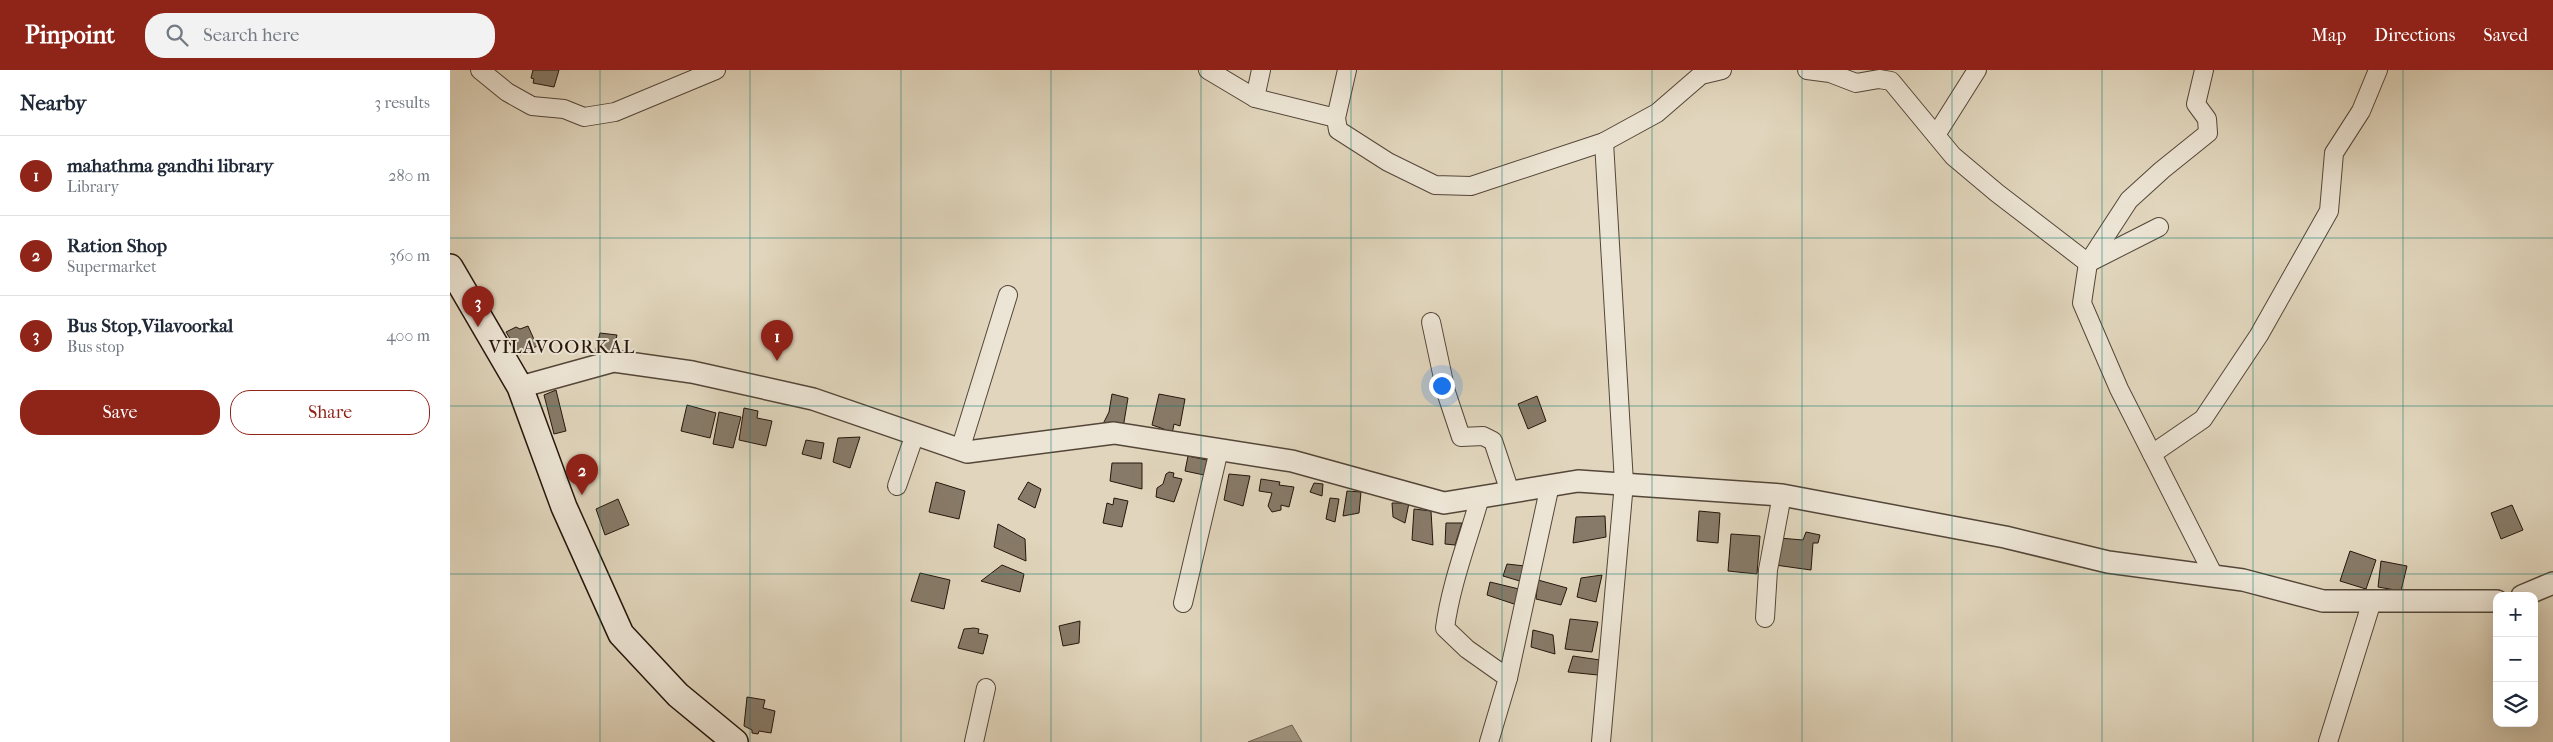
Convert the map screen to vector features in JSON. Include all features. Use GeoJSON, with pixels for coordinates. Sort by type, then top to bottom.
{"type":"FeatureCollection","features":[{"type":"Feature","properties":{"kind":"main road"},"geometry":{"type":"LineString","coordinates":[[450,267],[520,387],[564,506],[621,634],[678,695],[735,742]]}},
{"type":"Feature","properties":{"kind":"street"},"geometry":{"type":"LineString","coordinates":[[480,70],[507,92],[532,106],[564,109],[584,117],[614,112],[716,70]]}},
{"type":"Feature","properties":{"kind":"street"},"geometry":{"type":"LineString","coordinates":[[1208,70],[1255,98],[1336,118]]}},
{"type":"Feature","properties":{"kind":"street"},"geometry":{"type":"LineString","coordinates":[[1255,98],[1261,70]]}},
{"type":"Feature","properties":{"kind":"street"},"geometry":{"type":"LineString","coordinates":[[1347,70],[1336,118],[1338,130],[1388,162],[1435,185],[1471,186],[1604,142],[1657,112],[1700,75],[1722,70]]}},
{"type":"Feature","properties":{"kind":"street"},"geometry":{"type":"LineString","coordinates":[[1807,70],[1830,73],[1856,83],[1879,78],[1891,81],[1953,156],[1997,193],[2088,263]]}},
{"type":"Feature","properties":{"kind":"street"},"geometry":{"type":"LineString","coordinates":[[1936,134],[1977,70]]}},
{"type":"Feature","properties":{"kind":"street"},"geometry":{"type":"LineString","coordinates":[[2204,70],[2196,104],[2207,119],[2208,133],[2162,170],[2129,200],[2088,263],[2082,303],[2119,389],[2214,576]]}},
{"type":"Feature","properties":{"kind":"street"},"geometry":{"type":"LineString","coordinates":[[2152,454],[2203,418],[2259,335],[2329,211],[2334,153],[2361,111],[2378,70]]}},
{"type":"Feature","properties":{"kind":"street"},"geometry":{"type":"LineString","coordinates":[[1601,742],[1624,483],[1604,142]]}},
{"type":"Feature","properties":{"kind":"street"},"geometry":{"type":"LineString","coordinates":[[2088,263],[2159,227]]}},
{"type":"Feature","properties":{"kind":"street"},"geometry":{"type":"LineString","coordinates":[[960,450],[1008,295]]}},
{"type":"Feature","properties":{"kind":"street"},"geometry":{"type":"LineString","coordinates":[[1430,322],[1446,392],[1461,437],[1483,436],[1493,441],[1510,492]]}},
{"type":"Feature","properties":{"kind":"street"},"geometry":{"type":"LineString","coordinates":[[520,387],[614,361],[692,372],[813,399],[967,452],[1114,433],[1292,461],[1444,502],[1578,481],[1782,495],[2005,537],[2108,562],[2243,580],[2323,601],[2493,601]]}},
{"type":"Feature","properties":{"kind":"street"},"geometry":{"type":"LineString","coordinates":[[897,486],[915,434]]}},
{"type":"Feature","properties":{"kind":"street"},"geometry":{"type":"LineString","coordinates":[[1183,603],[1219,450]]}},
{"type":"Feature","properties":{"kind":"street"},"geometry":{"type":"LineString","coordinates":[[1489,742],[1508,678],[1550,485]]}},
{"type":"Feature","properties":{"kind":"street"},"geometry":{"type":"LineString","coordinates":[[1765,618],[1768,570],[1782,495]]}},
{"type":"Feature","properties":{"kind":"street"},"geometry":{"type":"LineString","coordinates":[[1480,497],[1466,550],[1450,591],[1445,628],[1467,649],[1508,678]]}},
{"type":"Feature","properties":{"kind":"street"},"geometry":{"type":"LineString","coordinates":[[2531,592],[2553,582]]}},
{"type":"Feature","properties":{"kind":"street"},"geometry":{"type":"LineString","coordinates":[[2328,742],[2372,601]]}},
{"type":"Feature","properties":{"kind":"street"},"geometry":{"type":"LineString","coordinates":[[974,742],[986,688]]}},
{"type":"Feature","properties":{"kind":"shaded area"},"geometry":{"type":"Polygon","coordinates":[[[1292,725],[1302,742],[1248,742],[1292,725]]]}},
{"type":"Feature","properties":{"kind":"building"},"geometry":{"type":"Polygon","coordinates":[[[533,70],[559,70],[554,87],[533,83],[534,79],[531,78],[533,70]]]}},
{"type":"Feature","properties":{"kind":"building"},"geometry":{"type":"Polygon","coordinates":[[[528,326],[537,346],[520,355],[506,332],[516,327],[520,329],[528,326]]]}},
{"type":"Feature","properties":{"kind":"building"},"geometry":{"type":"Polygon","coordinates":[[[600,333],[617,335],[612,357],[594,357],[600,333]]]}},
{"type":"Feature","properties":{"kind":"building"},"geometry":{"type":"Polygon","coordinates":[[[556,390],[566,431],[554,434],[544,395],[556,390]]]}},
{"type":"Feature","properties":{"kind":"building"},"geometry":{"type":"Polygon","coordinates":[[[1112,394],[1128,398],[1123,428],[1103,424],[1109,412],[1112,394]]]}},
{"type":"Feature","properties":{"kind":"building"},"geometry":{"type":"Polygon","coordinates":[[[1159,394],[1185,399],[1180,426],[1174,424],[1172,434],[1163,433],[1164,429],[1152,425],[1159,394]]]}},
{"type":"Feature","properties":{"kind":"building"},"geometry":{"type":"Polygon","coordinates":[[[1537,396],[1546,421],[1528,429],[1518,404],[1537,396]]]}},
{"type":"Feature","properties":{"kind":"building"},"geometry":{"type":"Polygon","coordinates":[[[687,405],[716,413],[710,438],[681,431],[687,405]]]}},
{"type":"Feature","properties":{"kind":"building"},"geometry":{"type":"Polygon","coordinates":[[[744,408],[758,411],[757,418],[772,421],[766,446],[739,440],[744,408]]]}},
{"type":"Feature","properties":{"kind":"building"},"geometry":{"type":"Polygon","coordinates":[[[719,412],[741,417],[733,448],[713,444],[719,412]]]}},
{"type":"Feature","properties":{"kind":"building"},"geometry":{"type":"Polygon","coordinates":[[[860,437],[850,468],[833,462],[838,438],[860,437]]]}},
{"type":"Feature","properties":{"kind":"building"},"geometry":{"type":"Polygon","coordinates":[[[806,440],[824,443],[821,459],[802,454],[806,440]]]}},
{"type":"Feature","properties":{"kind":"building"},"geometry":{"type":"Polygon","coordinates":[[[1188,456],[1207,460],[1204,475],[1185,471],[1188,456]]]}},
{"type":"Feature","properties":{"kind":"building"},"geometry":{"type":"Polygon","coordinates":[[[1112,463],[1142,463],[1142,489],[1110,481],[1112,463]]]}},
{"type":"Feature","properties":{"kind":"building"},"geometry":{"type":"Polygon","coordinates":[[[1169,472],[1174,473],[1173,477],[1182,479],[1174,502],[1156,497],[1157,488],[1163,484],[1166,474],[1169,472]]]}},
{"type":"Feature","properties":{"kind":"building"},"geometry":{"type":"Polygon","coordinates":[[[1229,474],[1250,476],[1243,506],[1224,500],[1229,474]]]}},
{"type":"Feature","properties":{"kind":"building"},"geometry":{"type":"Polygon","coordinates":[[[1261,479],[1280,482],[1279,485],[1294,487],[1289,507],[1281,505],[1281,510],[1272,512],[1268,506],[1272,493],[1259,491],[1261,479]]]}},
{"type":"Feature","properties":{"kind":"building"},"geometry":{"type":"Polygon","coordinates":[[[936,482],[965,491],[959,519],[929,512],[936,482]]]}},
{"type":"Feature","properties":{"kind":"building"},"geometry":{"type":"Polygon","coordinates":[[[1028,482],[1041,489],[1035,508],[1018,499],[1028,482]]]}},
{"type":"Feature","properties":{"kind":"building"},"geometry":{"type":"Polygon","coordinates":[[[1314,483],[1323,484],[1322,496],[1310,492],[1314,483]]]}},
{"type":"Feature","properties":{"kind":"building"},"geometry":{"type":"Polygon","coordinates":[[[1347,491],[1361,492],[1359,513],[1343,516],[1347,491]]]}},
{"type":"Feature","properties":{"kind":"building"},"geometry":{"type":"Polygon","coordinates":[[[1114,498],[1128,501],[1122,527],[1103,523],[1107,503],[1113,505],[1114,498]]]}},
{"type":"Feature","properties":{"kind":"building"},"geometry":{"type":"Polygon","coordinates":[[[1330,498],[1339,499],[1335,522],[1326,519],[1330,498]]]}},
{"type":"Feature","properties":{"kind":"building"},"geometry":{"type":"Polygon","coordinates":[[[618,499],[629,525],[605,535],[596,509],[618,499]]]}},
{"type":"Feature","properties":{"kind":"building"},"geometry":{"type":"Polygon","coordinates":[[[1392,503],[1409,503],[1405,523],[1393,517],[1392,503]]]}},
{"type":"Feature","properties":{"kind":"building"},"geometry":{"type":"Polygon","coordinates":[[[2512,505],[2523,530],[2501,539],[2491,513],[2512,505]]]}},
{"type":"Feature","properties":{"kind":"building"},"geometry":{"type":"Polygon","coordinates":[[[1414,509],[1431,511],[1433,545],[1412,540],[1414,509]]]}},
{"type":"Feature","properties":{"kind":"building"},"geometry":{"type":"Polygon","coordinates":[[[1699,511],[1720,513],[1718,543],[1697,541],[1699,511]]]}},
{"type":"Feature","properties":{"kind":"building"},"geometry":{"type":"Polygon","coordinates":[[[1605,516],[1606,537],[1573,543],[1576,517],[1605,516]]]}},
{"type":"Feature","properties":{"kind":"building"},"geometry":{"type":"Polygon","coordinates":[[[1446,523],[1462,523],[1455,545],[1445,544],[1446,523]]]}},
{"type":"Feature","properties":{"kind":"building"},"geometry":{"type":"Polygon","coordinates":[[[998,524],[1025,539],[1026,561],[994,547],[998,524]]]}},
{"type":"Feature","properties":{"kind":"building"},"geometry":{"type":"Polygon","coordinates":[[[1806,532],[1820,535],[1818,543],[1813,543],[1811,570],[1775,565],[1779,538],[1803,540],[1806,532]]]}},
{"type":"Feature","properties":{"kind":"building"},"geometry":{"type":"Polygon","coordinates":[[[1731,534],[1760,536],[1757,574],[1728,571],[1731,534]]]}},
{"type":"Feature","properties":{"kind":"building"},"geometry":{"type":"Polygon","coordinates":[[[2350,551],[2376,560],[2366,589],[2340,581],[2350,551]]]}},
{"type":"Feature","properties":{"kind":"building"},"geometry":{"type":"Polygon","coordinates":[[[2381,561],[2407,566],[2401,591],[2378,587],[2381,561]]]}},
{"type":"Feature","properties":{"kind":"building"},"geometry":{"type":"Polygon","coordinates":[[[1507,564],[1525,566],[1523,582],[1503,576],[1507,564]]]}},
{"type":"Feature","properties":{"kind":"building"},"geometry":{"type":"Polygon","coordinates":[[[1002,565],[1024,574],[1020,592],[981,581],[1002,565]]]}},
{"type":"Feature","properties":{"kind":"building"},"geometry":{"type":"Polygon","coordinates":[[[920,573],[950,580],[944,609],[911,601],[920,573]]]}},
{"type":"Feature","properties":{"kind":"building"},"geometry":{"type":"Polygon","coordinates":[[[1602,575],[1596,602],[1577,597],[1581,578],[1602,575]]]}},
{"type":"Feature","properties":{"kind":"building"},"geometry":{"type":"Polygon","coordinates":[[[1538,580],[1567,588],[1561,605],[1536,599],[1538,580]]]}},
{"type":"Feature","properties":{"kind":"building"},"geometry":{"type":"Polygon","coordinates":[[[1490,582],[1523,590],[1517,605],[1487,595],[1490,582]]]}},
{"type":"Feature","properties":{"kind":"building"},"geometry":{"type":"Polygon","coordinates":[[[1570,619],[1598,622],[1592,652],[1565,649],[1570,619]]]}},
{"type":"Feature","properties":{"kind":"building"},"geometry":{"type":"Polygon","coordinates":[[[1080,621],[1079,643],[1063,646],[1059,626],[1080,621]]]}},
{"type":"Feature","properties":{"kind":"building"},"geometry":{"type":"Polygon","coordinates":[[[964,629],[979,629],[978,633],[988,635],[983,654],[958,648],[964,629]]]}},
{"type":"Feature","properties":{"kind":"building"},"geometry":{"type":"Polygon","coordinates":[[[1533,630],[1553,635],[1555,654],[1531,647],[1533,630]]]}},
{"type":"Feature","properties":{"kind":"building"},"geometry":{"type":"Polygon","coordinates":[[[1573,656],[1600,660],[1598,675],[1568,672],[1573,656]]]}},
{"type":"Feature","properties":{"kind":"building"},"geometry":{"type":"Polygon","coordinates":[[[747,697],[765,700],[763,708],[775,711],[771,733],[759,731],[758,734],[752,733],[752,730],[744,726],[747,697]]]}},
{"type":"Feature","properties":{"kind":"place","name":"Bus Stop,Vilavoorkal"},"geometry":{"type":"Point","coordinates":[478,327]}},
{"type":"Feature","properties":{"kind":"place","name":"mahathma gandhi library"},"geometry":{"type":"Point","coordinates":[777,361]}},
{"type":"Feature","properties":{"kind":"place","name":"Ration Shop"},"geometry":{"type":"Point","coordinates":[582,495]}},
{"type":"Feature","properties":{"kind":"district","name":"VILAVOORKAL"},"geometry":{"type":"Point","coordinates":[562,346]}}]}
